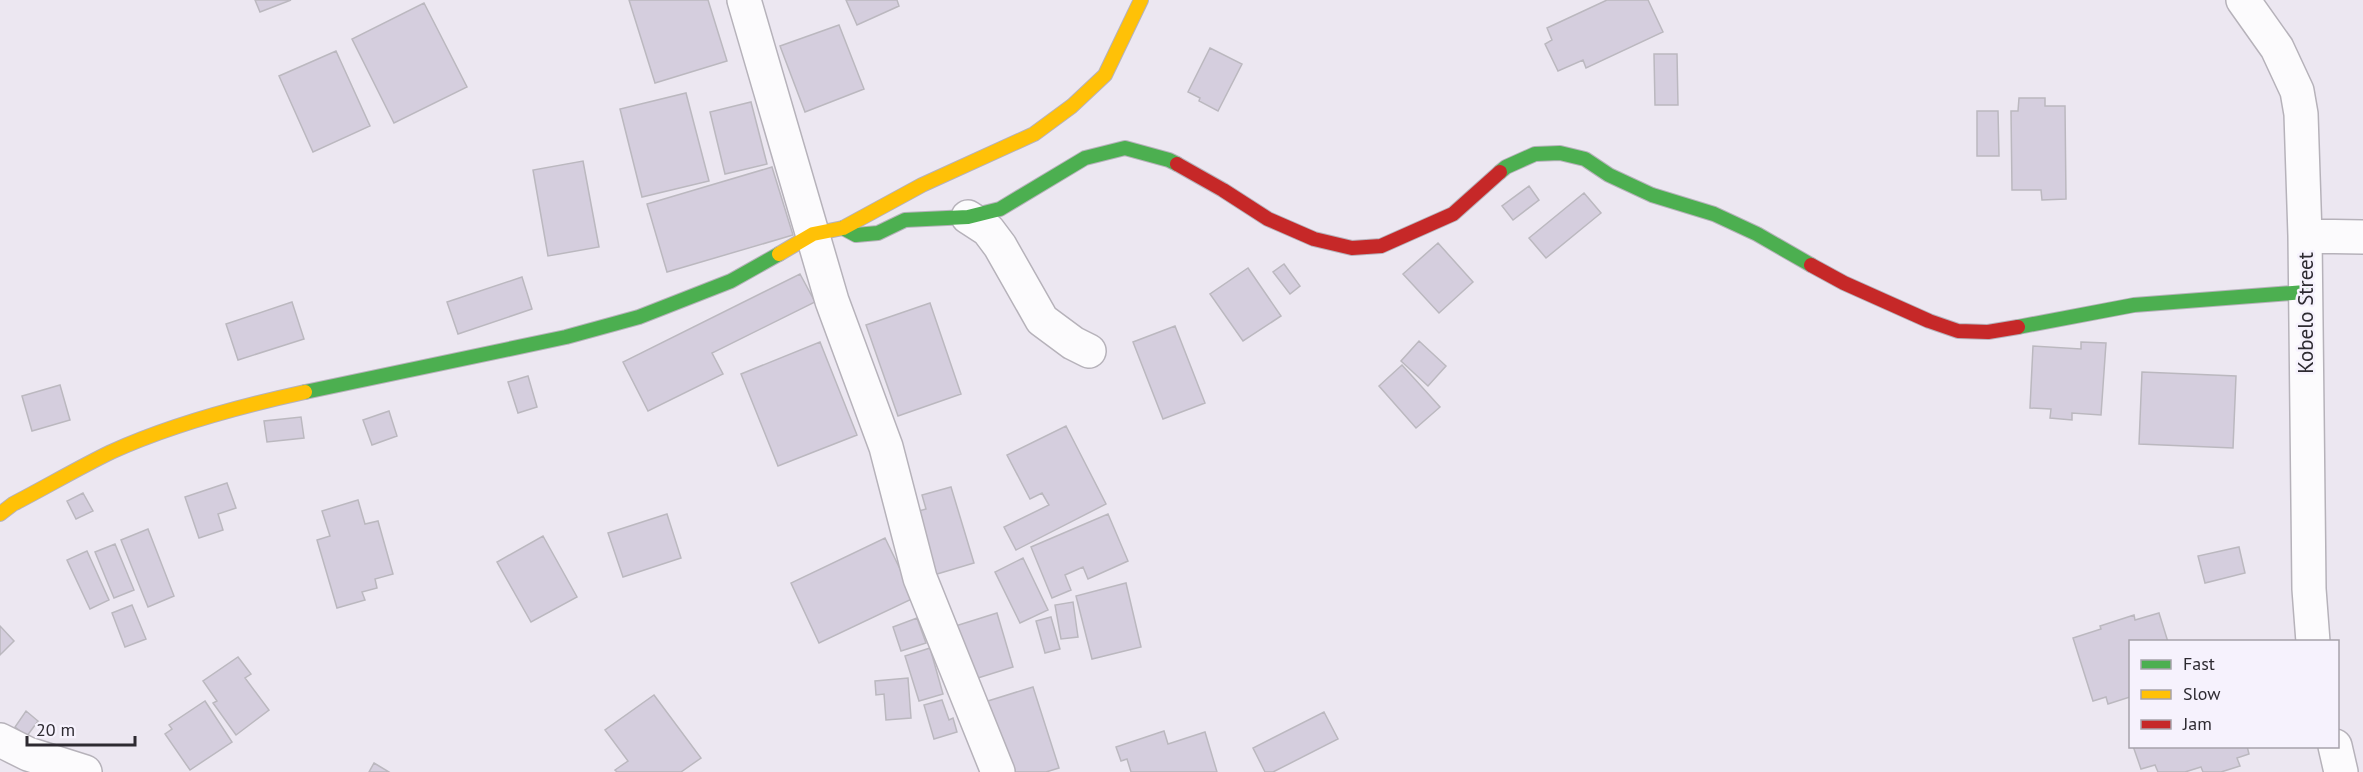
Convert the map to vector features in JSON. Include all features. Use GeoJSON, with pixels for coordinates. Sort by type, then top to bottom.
{"type":"FeatureCollection","features":[{"type":"Feature","properties":{"kind":"street"},"geometry":{"type":"LineString","coordinates":[[744,0],[828,231],[832,302],[886,447],[920,578],[998,772]]}},
{"type":"Feature","properties":{"kind":"street"},"geometry":{"type":"LineString","coordinates":[[0,514],[13,504],[112,452],[179,427],[264,401],[566,337],[639,317],[731,281],[922,185],[1034,134],[1072,106],[1105,75],[1141,0]]}},
{"type":"Feature","properties":{"kind":"street","name":"Kobelo Street"},"geometry":{"type":"LineString","coordinates":[[2243,0],[2277,48],[2296,91],[2301,114],[2305,236],[2309,589],[2313,640]]}},
{"type":"Feature","properties":{"kind":"street"},"geometry":{"type":"LineString","coordinates":[[828,231],[856,235],[878,233],[905,220],[968,217],[1000,209],[1085,158],[1125,148],[1168,160],[1223,190],[1268,219],[1314,239],[1352,248],[1365,248],[1381,246],[1402,238],[1453,214],[1506,167],[1535,154],[1560,153],[1585,159],[1609,175],[1652,195],[1714,214],[1757,234],[1844,283],[1929,321],[1958,331],[1988,332],[2134,305],[2305,292]]}},
{"type":"Feature","properties":{"kind":"street"},"geometry":{"type":"LineString","coordinates":[[968,217],[988,230],[1000,246],[1042,320],[1073,343],[1089,351]]}},
{"type":"Feature","properties":{"kind":"street"},"geometry":{"type":"LineString","coordinates":[[2305,236],[2363,237]]}},
{"type":"Feature","properties":{"kind":"street"},"geometry":{"type":"LineString","coordinates":[[0,740],[28,754],[85,772]]}},
{"type":"Feature","properties":{"kind":"street"},"geometry":{"type":"LineString","coordinates":[[2335,748],[2341,772]]}},
{"type":"Feature","properties":{"kind":"building"},"geometry":{"type":"Polygon","coordinates":[[[255,0],[291,0],[260,12],[255,0]]]}},
{"type":"Feature","properties":{"kind":"building"},"geometry":{"type":"Polygon","coordinates":[[[629,0],[708,0],[727,61],[655,83],[629,0]]]}},
{"type":"Feature","properties":{"kind":"building"},"geometry":{"type":"Polygon","coordinates":[[[846,0],[897,0],[899,6],[857,25],[846,0]]]}},
{"type":"Feature","properties":{"kind":"building"},"geometry":{"type":"Polygon","coordinates":[[[1607,0],[1648,0],[1663,32],[1586,68],[1583,60],[1558,71],[1545,44],[1552,40],[1547,28],[1607,0]]]}},
{"type":"Feature","properties":{"kind":"building"},"geometry":{"type":"Polygon","coordinates":[[[424,3],[467,87],[394,123],[352,39],[424,3]]]}},
{"type":"Feature","properties":{"kind":"building"},"geometry":{"type":"Polygon","coordinates":[[[839,25],[864,89],[805,112],[780,46],[839,25]]]}},
{"type":"Feature","properties":{"kind":"building"},"geometry":{"type":"Polygon","coordinates":[[[1210,48],[1242,64],[1218,111],[1188,92],[1210,48]]]}},
{"type":"Feature","properties":{"kind":"building"},"geometry":{"type":"Polygon","coordinates":[[[336,51],[370,126],[313,152],[279,76],[336,51]]]}},
{"type":"Feature","properties":{"kind":"building"},"geometry":{"type":"Polygon","coordinates":[[[1654,54],[1677,54],[1678,105],[1655,105],[1654,54]]]}},
{"type":"Feature","properties":{"kind":"building"},"geometry":{"type":"Polygon","coordinates":[[[686,93],[709,181],[642,197],[620,109],[686,93]]]}},
{"type":"Feature","properties":{"kind":"building"},"geometry":{"type":"Polygon","coordinates":[[[2019,98],[2045,98],[2045,106],[2065,106],[2066,199],[2042,200],[2041,190],[2012,190],[2011,111],[2018,111],[2019,98]]]}},
{"type":"Feature","properties":{"kind":"building"},"geometry":{"type":"Polygon","coordinates":[[[751,102],[767,164],[725,174],[710,112],[751,102]]]}},
{"type":"Feature","properties":{"kind":"building"},"geometry":{"type":"Polygon","coordinates":[[[1977,111],[1998,111],[1999,156],[1977,156],[1977,111]]]}},
{"type":"Feature","properties":{"kind":"building"},"geometry":{"type":"Polygon","coordinates":[[[583,161],[599,247],[548,256],[533,170],[583,161]]]}},
{"type":"Feature","properties":{"kind":"building"},"geometry":{"type":"Polygon","coordinates":[[[772,167],[793,235],[667,272],[647,204],[772,167]]]}},
{"type":"Feature","properties":{"kind":"building"},"geometry":{"type":"Polygon","coordinates":[[[1529,186],[1539,200],[1513,220],[1502,206],[1529,186]]]}},
{"type":"Feature","properties":{"kind":"building"},"geometry":{"type":"Polygon","coordinates":[[[1584,193],[1601,213],[1546,258],[1529,238],[1584,193]]]}},
{"type":"Feature","properties":{"kind":"building"},"geometry":{"type":"Polygon","coordinates":[[[1438,243],[1473,282],[1439,313],[1403,274],[1438,243]]]}},
{"type":"Feature","properties":{"kind":"building"},"geometry":{"type":"Polygon","coordinates":[[[1284,264],[1300,286],[1290,294],[1273,272],[1284,264]]]}},
{"type":"Feature","properties":{"kind":"building"},"geometry":{"type":"Polygon","coordinates":[[[1248,268],[1281,316],[1243,341],[1210,294],[1248,268]]]}},
{"type":"Feature","properties":{"kind":"building"},"geometry":{"type":"Polygon","coordinates":[[[800,274],[815,302],[712,353],[723,374],[648,411],[623,362],[800,274]]]}},
{"type":"Feature","properties":{"kind":"building"},"geometry":{"type":"Polygon","coordinates":[[[522,277],[532,309],[458,334],[447,302],[522,277]]]}},
{"type":"Feature","properties":{"kind":"building"},"geometry":{"type":"Polygon","coordinates":[[[292,302],[304,339],[238,360],[226,324],[292,302]]]}},
{"type":"Feature","properties":{"kind":"building"},"geometry":{"type":"Polygon","coordinates":[[[930,303],[961,394],[898,416],[866,325],[930,303]]]}},
{"type":"Feature","properties":{"kind":"building"},"geometry":{"type":"Polygon","coordinates":[[[1175,326],[1205,403],[1163,419],[1133,342],[1175,326]]]}},
{"type":"Feature","properties":{"kind":"building"},"geometry":{"type":"Polygon","coordinates":[[[1419,341],[1446,366],[1428,386],[1401,361],[1419,341]]]}},
{"type":"Feature","properties":{"kind":"building"},"geometry":{"type":"Polygon","coordinates":[[[820,342],[857,435],[778,466],[741,374],[820,342]]]}},
{"type":"Feature","properties":{"kind":"building"},"geometry":{"type":"Polygon","coordinates":[[[2081,342],[2106,343],[2101,415],[2072,413],[2072,420],[2050,418],[2051,409],[2030,408],[2033,346],[2081,349],[2081,342]]]}},
{"type":"Feature","properties":{"kind":"building"},"geometry":{"type":"Polygon","coordinates":[[[1402,365],[1440,407],[1416,428],[1379,386],[1402,365]]]}},
{"type":"Feature","properties":{"kind":"building"},"geometry":{"type":"Polygon","coordinates":[[[2142,372],[2236,376],[2233,448],[2139,444],[2142,372]]]}},
{"type":"Feature","properties":{"kind":"building"},"geometry":{"type":"Polygon","coordinates":[[[528,376],[537,407],[518,413],[508,382],[528,376]]]}},
{"type":"Feature","properties":{"kind":"building"},"geometry":{"type":"Polygon","coordinates":[[[60,385],[70,420],[32,431],[22,396],[60,385]]]}},
{"type":"Feature","properties":{"kind":"building"},"geometry":{"type":"Polygon","coordinates":[[[389,411],[397,436],[372,445],[363,420],[389,411]]]}},
{"type":"Feature","properties":{"kind":"building"},"geometry":{"type":"Polygon","coordinates":[[[301,417],[304,438],[267,442],[264,421],[301,417]]]}},
{"type":"Feature","properties":{"kind":"building"},"geometry":{"type":"Polygon","coordinates":[[[1066,426],[1106,504],[1016,550],[1004,527],[1049,505],[1042,493],[1030,499],[1007,455],[1066,426]]]}},
{"type":"Feature","properties":{"kind":"building"},"geometry":{"type":"Polygon","coordinates":[[[227,483],[236,508],[218,514],[223,530],[199,538],[185,497],[227,483]]]}},
{"type":"Feature","properties":{"kind":"building"},"geometry":{"type":"Polygon","coordinates":[[[951,487],[974,563],[927,577],[908,514],[926,509],[922,495],[951,487]]]}},
{"type":"Feature","properties":{"kind":"building"},"geometry":{"type":"Polygon","coordinates":[[[83,493],[93,511],[76,519],[67,501],[83,493]]]}},
{"type":"Feature","properties":{"kind":"building"},"geometry":{"type":"Polygon","coordinates":[[[358,500],[365,524],[378,521],[393,574],[375,579],[377,588],[362,592],[365,600],[337,608],[317,540],[330,536],[322,511],[358,500]]]}},
{"type":"Feature","properties":{"kind":"building"},"geometry":{"type":"Polygon","coordinates":[[[667,514],[681,558],[623,577],[608,533],[667,514]]]}},
{"type":"Feature","properties":{"kind":"building"},"geometry":{"type":"Polygon","coordinates":[[[1108,514],[1128,561],[1088,579],[1083,567],[1065,575],[1071,590],[1052,598],[1031,547],[1108,514]]]}},
{"type":"Feature","properties":{"kind":"building"},"geometry":{"type":"Polygon","coordinates":[[[148,529],[174,596],[148,607],[121,540],[148,529]]]}},
{"type":"Feature","properties":{"kind":"building"},"geometry":{"type":"Polygon","coordinates":[[[543,536],[577,597],[531,622],[497,562],[543,536]]]}},
{"type":"Feature","properties":{"kind":"building"},"geometry":{"type":"Polygon","coordinates":[[[885,538],[914,598],[819,643],[791,583],[885,538]]]}},
{"type":"Feature","properties":{"kind":"building"},"geometry":{"type":"Polygon","coordinates":[[[115,544],[134,590],[114,598],[95,552],[115,544]]]}},
{"type":"Feature","properties":{"kind":"building"},"geometry":{"type":"Polygon","coordinates":[[[2239,547],[2245,573],[2205,583],[2198,556],[2239,547]]]}},
{"type":"Feature","properties":{"kind":"building"},"geometry":{"type":"Polygon","coordinates":[[[87,551],[109,600],[90,609],[67,560],[87,551]]]}},
{"type":"Feature","properties":{"kind":"building"},"geometry":{"type":"Polygon","coordinates":[[[1023,558],[1048,610],[1020,623],[995,572],[1023,558]]]}},
{"type":"Feature","properties":{"kind":"building"},"geometry":{"type":"Polygon","coordinates":[[[1126,583],[1141,647],[1092,659],[1076,596],[1126,583]]]}},
{"type":"Feature","properties":{"kind":"building"},"geometry":{"type":"Polygon","coordinates":[[[1073,602],[1078,637],[1061,639],[1055,605],[1073,602]]]}},
{"type":"Feature","properties":{"kind":"building"},"geometry":{"type":"Polygon","coordinates":[[[132,605],[146,639],[125,647],[112,613],[132,605]]]}},
{"type":"Feature","properties":{"kind":"building"},"geometry":{"type":"Polygon","coordinates":[[[997,613],[1013,667],[965,682],[949,628],[997,613]]]}},
{"type":"Feature","properties":{"kind":"building"},"geometry":{"type":"Polygon","coordinates":[[[2159,613],[2167,640],[2129,640],[2129,697],[2108,704],[2106,697],[2093,701],[2073,638],[2134,615],[2135,620],[2159,613]]]}},
{"type":"Feature","properties":{"kind":"building"},"geometry":{"type":"Polygon","coordinates":[[[1051,617],[1060,649],[1045,653],[1036,621],[1051,617]]]}},
{"type":"Feature","properties":{"kind":"building"},"geometry":{"type":"Polygon","coordinates":[[[917,618],[926,643],[901,651],[893,627],[917,618]]]}},
{"type":"Feature","properties":{"kind":"building"},"geometry":{"type":"Polygon","coordinates":[[[0,626],[14,641],[0,655],[0,626]]]}},
{"type":"Feature","properties":{"kind":"building"},"geometry":{"type":"Polygon","coordinates":[[[930,648],[943,694],[919,701],[905,656],[930,648]]]}},
{"type":"Feature","properties":{"kind":"building"},"geometry":{"type":"Polygon","coordinates":[[[238,657],[251,674],[245,678],[269,710],[236,735],[213,703],[217,701],[203,681],[238,657]]]}},
{"type":"Feature","properties":{"kind":"building"},"geometry":{"type":"Polygon","coordinates":[[[908,678],[911,718],[886,720],[884,694],[876,695],[875,681],[908,678]]]}},
{"type":"Feature","properties":{"kind":"building"},"geometry":{"type":"Polygon","coordinates":[[[1033,687],[1059,768],[1046,772],[1009,772],[975,705],[1033,687]]]}},
{"type":"Feature","properties":{"kind":"building"},"geometry":{"type":"Polygon","coordinates":[[[654,695],[701,758],[681,772],[617,772],[615,770],[628,761],[605,730],[654,695]]]}},
{"type":"Feature","properties":{"kind":"building"},"geometry":{"type":"Polygon","coordinates":[[[942,700],[949,720],[953,718],[957,732],[934,739],[924,705],[942,700]]]}},
{"type":"Feature","properties":{"kind":"building"},"geometry":{"type":"Polygon","coordinates":[[[205,701],[232,742],[190,770],[165,734],[172,729],[169,725],[205,701]]]}},
{"type":"Feature","properties":{"kind":"building"},"geometry":{"type":"Polygon","coordinates":[[[26,711],[38,721],[27,736],[15,727],[26,711]]]}},
{"type":"Feature","properties":{"kind":"building"},"geometry":{"type":"Polygon","coordinates":[[[1324,712],[1338,739],[1273,772],[1265,772],[1253,748],[1324,712]]]}},
{"type":"Feature","properties":{"kind":"building"},"geometry":{"type":"Polygon","coordinates":[[[1164,731],[1168,744],[1205,732],[1217,772],[1131,772],[1127,759],[1121,761],[1116,747],[1164,731]]]}},
{"type":"Feature","properties":{"kind":"building"},"geometry":{"type":"Polygon","coordinates":[[[2134,748],[2248,748],[2249,754],[2237,758],[2240,766],[2221,772],[2203,772],[2201,767],[2185,772],[2158,772],[2155,765],[2141,769],[2134,748]]]}},
{"type":"Feature","properties":{"kind":"building"},"geometry":{"type":"Polygon","coordinates":[[[374,763],[389,772],[369,772],[374,763]]]}},
{"type":"Feature","properties":{"kind":"traffic: fast"},"geometry":{"type":"LineString","coordinates":[[843,228],[856,235],[878,233],[905,220],[968,217],[1000,209],[1085,158],[1125,148],[1177,164]]}},
{"type":"Feature","properties":{"kind":"traffic: fast"},"geometry":{"type":"LineString","coordinates":[[1500,172],[1535,154],[1560,153],[1585,159],[1609,175],[1652,195],[1714,214],[1757,234],[1811,265]]}},
{"type":"Feature","properties":{"kind":"traffic: fast"},"geometry":{"type":"LineString","coordinates":[[305,392],[566,337],[639,317],[731,281],[779,254]]}},
{"type":"Feature","properties":{"kind":"traffic: fast"},"geometry":{"type":"LineString","coordinates":[[2018,327],[2134,305],[2305,292]]}},
{"type":"Feature","properties":{"kind":"traffic: slow"},"geometry":{"type":"LineString","coordinates":[[779,254],[813,234],[843,228],[922,185],[1034,134],[1072,106],[1105,75],[1141,0]]}},
{"type":"Feature","properties":{"kind":"traffic: slow"},"geometry":{"type":"LineString","coordinates":[[0,514],[13,504],[74,471],[134,442],[206,417],[305,392]]}},
{"type":"Feature","properties":{"kind":"traffic: jam"},"geometry":{"type":"LineString","coordinates":[[1177,164],[1268,219],[1314,239],[1352,248],[1381,246],[1453,214],[1500,172]]}},
{"type":"Feature","properties":{"kind":"traffic: jam"},"geometry":{"type":"LineString","coordinates":[[1811,265],[1844,283],[1929,321],[1958,331],[1988,332],[2018,327]]}}]}
